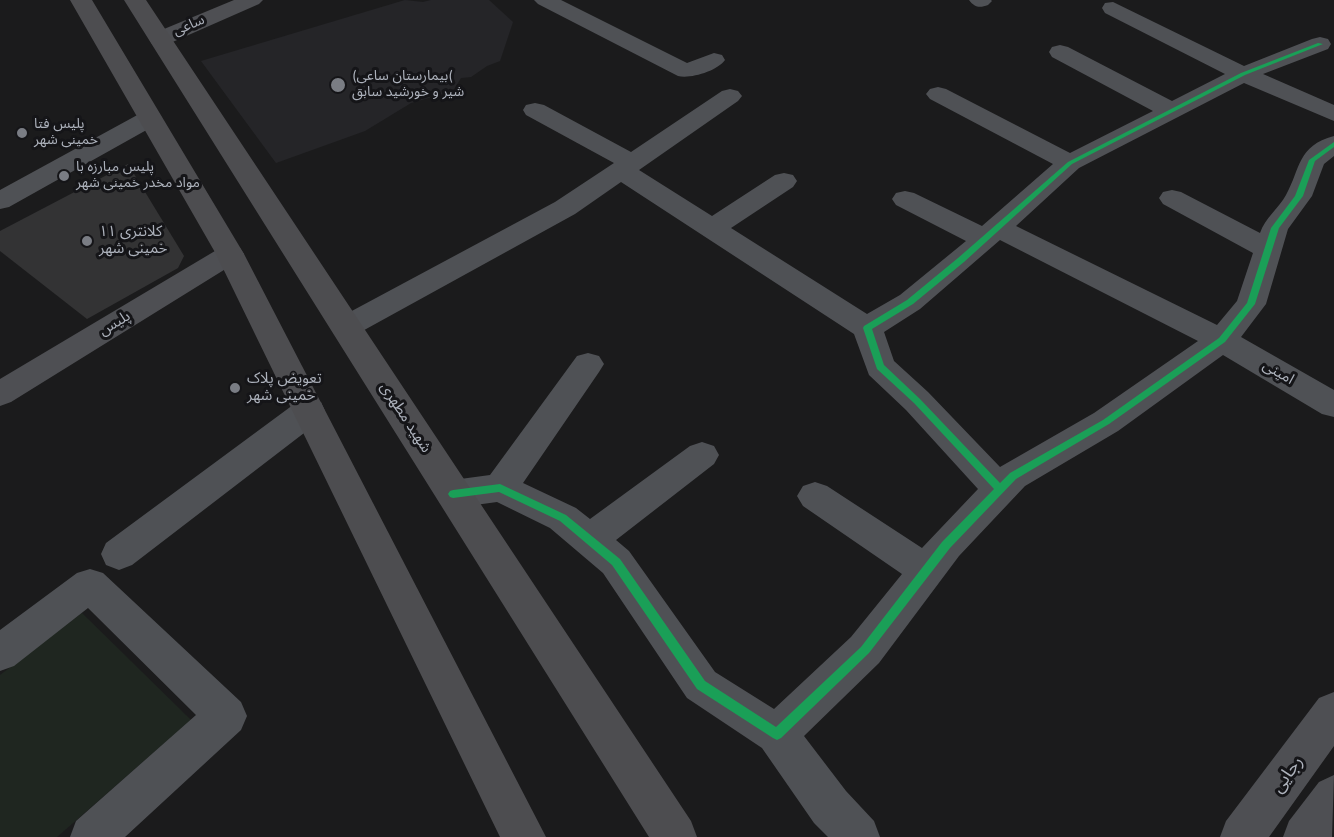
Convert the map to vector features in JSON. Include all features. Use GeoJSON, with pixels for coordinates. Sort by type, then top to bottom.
{"type":"FeatureCollection","features":[{"type":"Feature","properties":{"kind":"main road"},"geometry":{"type":"LineString","coordinates":[[81,0],[230,254],[524,837]]}},
{"type":"Feature","properties":{"kind":"main road","name":"شهید مطهری"},"geometry":{"type":"LineString","coordinates":[[135,0],[675,837]]}},
{"type":"Feature","properties":{"kind":"street","name":"ساعی"},"geometry":{"type":"LineString","coordinates":[[160,39],[252,0]]}},
{"type":"Feature","properties":{"kind":"street"},"geometry":{"type":"LineString","coordinates":[[545,0],[686,71],[714,60]]}},
{"type":"Feature","properties":{"kind":"street"},"geometry":{"type":"LineString","coordinates":[[1113,8],[1243,74],[1334,114]]}},
{"type":"Feature","properties":{"kind":"street"},"geometry":{"type":"LineString","coordinates":[[867,328],[910,302],[1070,163],[1243,74],[1320,44]]}},
{"type":"Feature","properties":{"kind":"street"},"geometry":{"type":"LineString","coordinates":[[1060,52],[1172,111]]}},
{"type":"Feature","properties":{"kind":"street"},"geometry":{"type":"LineString","coordinates":[[938,94],[1070,163]]}},
{"type":"Feature","properties":{"kind":"street"},"geometry":{"type":"LineString","coordinates":[[346,327],[565,208],[730,96]]}},
{"type":"Feature","properties":{"kind":"street"},"geometry":{"type":"LineString","coordinates":[[535,110],[626,167],[712,228],[867,328],[880,367],[917,401],[1000,489]]}},
{"type":"Feature","properties":{"kind":"street"},"geometry":{"type":"LineString","coordinates":[[0,201],[150,118]]}},
{"type":"Feature","properties":{"kind":"street"},"geometry":{"type":"LineString","coordinates":[[777,734],[865,650],[946,545],[1013,476],[1106,422],[1222,340],[1251,304],[1275,228],[1299,195],[1312,160],[1334,144]]}},
{"type":"Feature","properties":{"kind":"street"},"geometry":{"type":"LineString","coordinates":[[712,228],[784,181]]}},
{"type":"Feature","properties":{"kind":"street"},"geometry":{"type":"LineString","coordinates":[[1172,198],[1268,249]]}},
{"type":"Feature","properties":{"kind":"street","name":"امینی"},"geometry":{"type":"LineString","coordinates":[[905,199],[991,233],[1222,340],[1334,405]]}},
{"type":"Feature","properties":{"kind":"street","name":"پلیس"},"geometry":{"type":"LineString","coordinates":[[0,394],[230,254]]}},
{"type":"Feature","properties":{"kind":"street"},"geometry":{"type":"LineString","coordinates":[[500,488],[588,364]]}},
{"type":"Feature","properties":{"kind":"street"},"geometry":{"type":"LineString","coordinates":[[119,554],[309,411]]}},
{"type":"Feature","properties":{"kind":"street"},"geometry":{"type":"LineString","coordinates":[[589,540],[702,455]]}},
{"type":"Feature","properties":{"kind":"street"},"geometry":{"type":"LineString","coordinates":[[453,494],[500,488],[563,518],[616,562],[701,685],[777,734],[830,807],[858,837]]}},
{"type":"Feature","properties":{"kind":"street"},"geometry":{"type":"LineString","coordinates":[[815,496],[926,570]]}},
{"type":"Feature","properties":{"kind":"street"},"geometry":{"type":"LineString","coordinates":[[0,653],[90,585],[226,716],[92,837]]}},
{"type":"Feature","properties":{"kind":"street","name":"رجایی"},"geometry":{"type":"LineString","coordinates":[[1242,837],[1334,712]]}},
{"type":"Feature","properties":{"kind":"street"},"geometry":{"type":"LineString","coordinates":[[1305,837],[1334,797]]}},
{"type":"Feature","properties":{"kind":"shaded area","name":"(بیمارستان ساعی( شیر و خورشید سابق"},"geometry":{"type":"Polygon","coordinates":[[[405,0],[423,2],[489,0],[513,22],[500,61],[487,66],[471,77],[461,78],[453,91],[411,103],[365,131],[276,163],[201,61],[405,0]]]}},
{"type":"Feature","properties":{"kind":"shaded area"},"geometry":{"type":"Polygon","coordinates":[[[82,613],[191,720],[57,837],[0,837],[0,675],[82,613]]]}},
{"type":"Feature","properties":{"kind":"building","name":"کلانتری ۱۱ خمینی شهر"},"geometry":{"type":"Polygon","coordinates":[[[128,164],[184,256],[178,268],[87,319],[0,251],[0,231],[128,164]]]}},
{"type":"Feature","properties":{"kind":"cycle path"},"geometry":{"type":"LineString","coordinates":[[1000,489],[917,401],[880,367],[867,328],[910,302],[1070,163],[1243,74],[1320,44]]}},
{"type":"Feature","properties":{"kind":"cycle path"},"geometry":{"type":"LineString","coordinates":[[453,494],[500,488],[563,518],[616,562],[701,685],[777,734],[865,650],[946,545],[1013,476],[1106,422],[1222,340],[1251,304],[1275,228],[1299,196],[1312,160],[1334,144]]}},
{"type":"Feature","properties":{"kind":"place","name":"(بیمارستان ساعی( شیر و خورشید سابق"},"geometry":{"type":"Point","coordinates":[338,85]}},
{"type":"Feature","properties":{"kind":"place","name":"پلیس فتا خمینی شهر"},"geometry":{"type":"Point","coordinates":[22,133]}},
{"type":"Feature","properties":{"kind":"place","name":"پلیس مبارزه با مواد مخدر خمینی شهر"},"geometry":{"type":"Point","coordinates":[64,176]}},
{"type":"Feature","properties":{"kind":"place","name":"کلانتری ۱۱ خمینی شهر"},"geometry":{"type":"Point","coordinates":[87,241]}},
{"type":"Feature","properties":{"kind":"place","name":"تعویض پلاک خمینی شهر"},"geometry":{"type":"Point","coordinates":[235,388]}}]}
